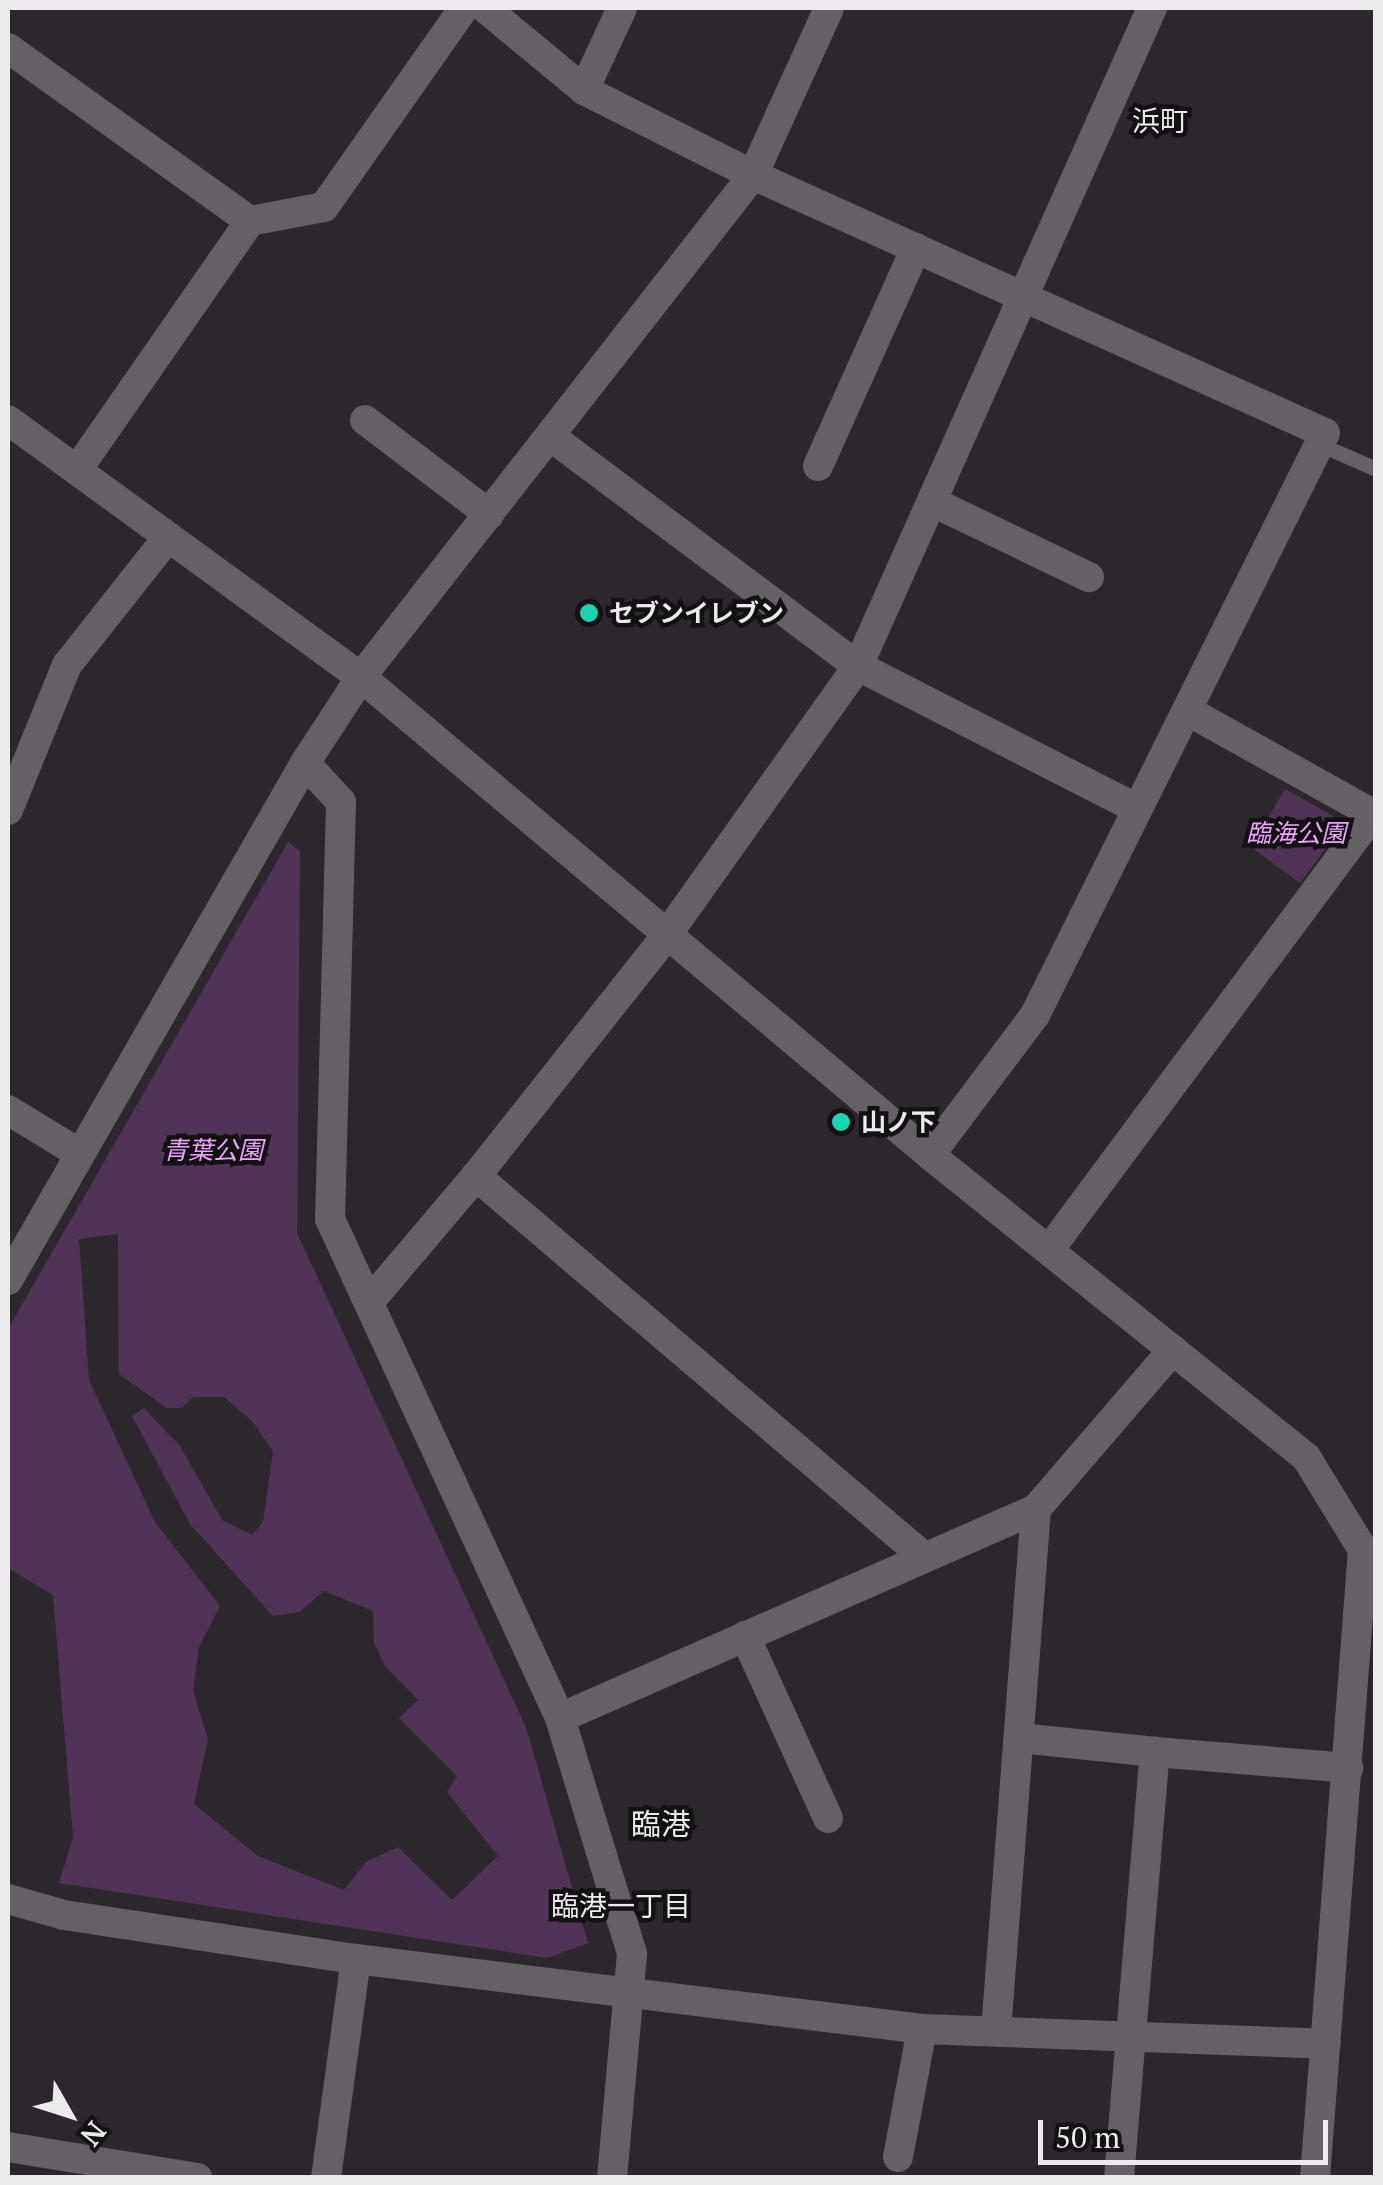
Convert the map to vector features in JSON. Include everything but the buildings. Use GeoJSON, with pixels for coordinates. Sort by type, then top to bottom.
{"type":"FeatureCollection","features":[{"type":"Feature","properties":{"kind":"street"},"geometry":{"type":"LineString","coordinates":[[77,470],[250,221],[324,208],[464,8]]}},
{"type":"Feature","properties":{"kind":"street"},"geometry":{"type":"LineString","coordinates":[[486,8],[584,90],[753,176],[1325,432],[1188,711],[1134,807],[1035,1015],[930,1154]]}},
{"type":"Feature","properties":{"kind":"street"},"geometry":{"type":"LineString","coordinates":[[584,90],[622,8]]}},
{"type":"Feature","properties":{"kind":"street"},"geometry":{"type":"LineString","coordinates":[[8,1280],[305,763],[362,677],[753,176],[829,8]]}},
{"type":"Feature","properties":{"kind":"street"},"geometry":{"type":"LineString","coordinates":[[370,1301],[476,1176],[666,936],[858,666],[935,503],[1152,8]]}},
{"type":"Feature","properties":{"kind":"street"},"geometry":{"type":"LineString","coordinates":[[8,48],[250,221]]}},
{"type":"Feature","properties":{"kind":"street"},"geometry":{"type":"LineString","coordinates":[[818,466],[916,248]]}},
{"type":"Feature","properties":{"kind":"street"},"geometry":{"type":"LineString","coordinates":[[8,420],[362,677],[666,936],[1306,1457],[1370,1550],[1314,2178]]}},
{"type":"Feature","properties":{"kind":"street"},"geometry":{"type":"LineString","coordinates":[[364,420],[489,514]]}},
{"type":"Feature","properties":{"kind":"street"},"geometry":{"type":"LineString","coordinates":[[550,436],[858,666],[1134,807]]}},
{"type":"Feature","properties":{"kind":"street"},"geometry":{"type":"LineString","coordinates":[[935,503],[1089,577]]}},
{"type":"Feature","properties":{"kind":"street"},"geometry":{"type":"LineString","coordinates":[[8,810],[16,764],[67,665],[168,537]]}},
{"type":"Feature","properties":{"kind":"street"},"geometry":{"type":"LineString","coordinates":[[1049,1250],[1373,814],[1188,711]]}},
{"type":"Feature","properties":{"kind":"street"},"geometry":{"type":"LineString","coordinates":[[305,763],[341,802],[330,1219],[560,1718],[632,1954],[612,2178]]}},
{"type":"Feature","properties":{"kind":"street"},"geometry":{"type":"LineString","coordinates":[[8,1110],[80,1154]]}},
{"type":"Feature","properties":{"kind":"street"},"geometry":{"type":"LineString","coordinates":[[476,1176],[922,1556]]}},
{"type":"Feature","properties":{"kind":"street"},"geometry":{"type":"LineString","coordinates":[[560,1718],[1036,1509],[1173,1350]]}},
{"type":"Feature","properties":{"kind":"street"},"geometry":{"type":"LineString","coordinates":[[996,2032],[1036,1509]]}},
{"type":"Feature","properties":{"kind":"street"},"geometry":{"type":"LineString","coordinates":[[745,1636],[828,1818]]}},
{"type":"Feature","properties":{"kind":"street"},"geometry":{"type":"LineString","coordinates":[[1020,1738],[1348,1768]]}},
{"type":"Feature","properties":{"kind":"street"},"geometry":{"type":"LineString","coordinates":[[1119,2178],[1155,1752]]}},
{"type":"Feature","properties":{"kind":"street"},"geometry":{"type":"LineString","coordinates":[[8,1900],[64,1915],[356,1959],[629,1996],[922,2029],[1132,2032],[1326,2044]]}},
{"type":"Feature","properties":{"kind":"street"},"geometry":{"type":"LineString","coordinates":[[326,2178],[356,1959]]}},
{"type":"Feature","properties":{"kind":"street"},"geometry":{"type":"LineString","coordinates":[[898,2158],[922,2029]]}},
{"type":"Feature","properties":{"kind":"street"},"geometry":{"type":"LineString","coordinates":[[8,2147],[197,2178]]}},
{"type":"Feature","properties":{"kind":"lane"},"geometry":{"type":"LineString","coordinates":[[1319,444],[1376,469]]}},
{"type":"Feature","properties":{"kind":"green space","name":"臨海公園"},"geometry":{"type":"Polygon","coordinates":[[[1285,789],[1333,816],[1336,835],[1300,883],[1251,847],[1285,789]]]}},
{"type":"Feature","properties":{"kind":"green space","name":"青葉公園"},"geometry":{"type":"Polygon","coordinates":[[[288,842],[300,851],[297,1233],[526,1727],[588,1943],[547,1958],[59,1883],[73,1837],[53,1595],[8,1568],[8,1329],[288,842]],[[118,1234],[79,1239],[89,1380],[155,1522],[220,1606],[199,1647],[193,1691],[208,1739],[194,1804],[258,1856],[344,1890],[366,1862],[398,1847],[452,1900],[498,1856],[447,1792],[457,1776],[399,1718],[418,1700],[385,1666],[374,1643],[373,1611],[324,1591],[299,1612],[273,1616],[190,1524],[132,1416],[144,1408],[180,1446],[222,1520],[252,1535],[263,1522],[273,1451],[252,1421],[224,1397],[193,1397],[182,1408],[167,1408],[119,1374],[118,1234]]]}},
{"type":"Feature","properties":{"kind":"place","name":"セブンイレブン"},"geometry":{"type":"Point","coordinates":[589,613]}},
{"type":"Feature","properties":{"kind":"place","name":"山ノ下"},"geometry":{"type":"Point","coordinates":[841,1122]}},
{"type":"Feature","properties":{"kind":"district","name":"浜町"},"geometry":{"type":"Point","coordinates":[1160,121]}},
{"type":"Feature","properties":{"kind":"district","name":"臨港"},"geometry":{"type":"Point","coordinates":[661,1824]}},
{"type":"Feature","properties":{"kind":"district","name":"臨港一丁目"},"geometry":{"type":"Point","coordinates":[621,1906]}}]}
